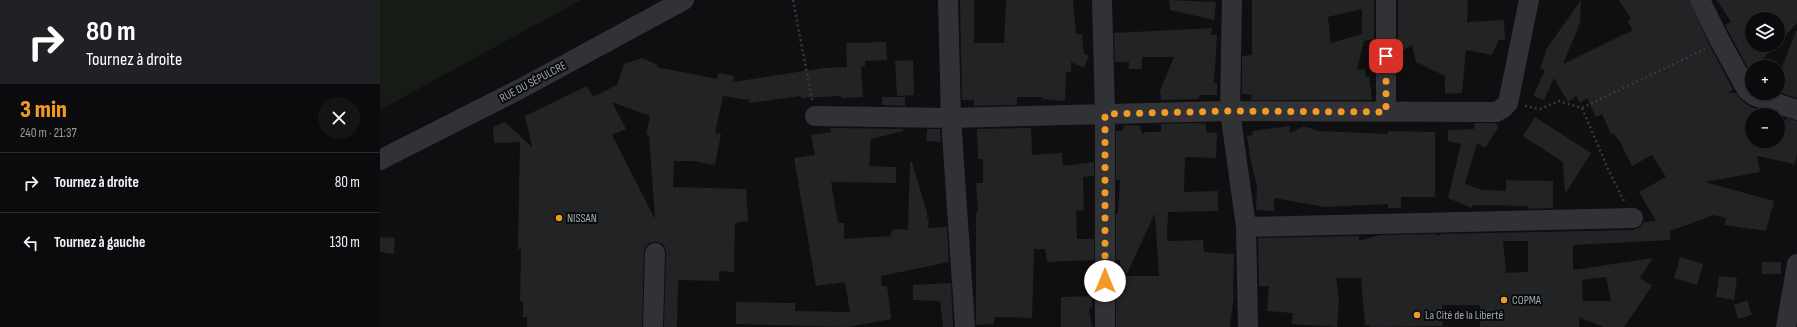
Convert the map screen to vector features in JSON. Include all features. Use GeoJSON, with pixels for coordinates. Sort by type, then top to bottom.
{"type":"FeatureCollection","features":[{"type":"Feature","properties":{"kind":"street","name":"RUE DU SÉPULCRE"},"geometry":{"type":"LineString","coordinates":[[380,160],[514,92],[684,0]]}},
{"type":"Feature","properties":{"kind":"street"},"geometry":{"type":"LineString","coordinates":[[948,0],[951,118],[965,327]]}},
{"type":"Feature","properties":{"kind":"street"},"geometry":{"type":"LineString","coordinates":[[1102,0],[1105,114],[1105,327]]}},
{"type":"Feature","properties":{"kind":"street"},"geometry":{"type":"LineString","coordinates":[[1232,0],[1230,111],[1246,227],[1248,327]]}},
{"type":"Feature","properties":{"kind":"street"},"geometry":{"type":"LineString","coordinates":[[1386,0],[1386,112]]}},
{"type":"Feature","properties":{"kind":"street"},"geometry":{"type":"LineString","coordinates":[[815,116],[951,118],[1230,111],[1496,112],[1508,103],[1529,0]]}},
{"type":"Feature","properties":{"kind":"street"},"geometry":{"type":"LineString","coordinates":[[1700,0],[1720,41],[1751,94],[1797,110]]}},
{"type":"Feature","properties":{"kind":"street"},"geometry":{"type":"LineString","coordinates":[[1246,227],[1633,218]]}},
{"type":"Feature","properties":{"kind":"street"},"geometry":{"type":"LineString","coordinates":[[653,327],[655,253]]}},
{"type":"Feature","properties":{"kind":"street"},"geometry":{"type":"LineString","coordinates":[[1786,327],[1797,264]]}},
{"type":"Feature","properties":{"kind":"path"},"geometry":{"type":"LineString","coordinates":[[793,0],[815,116]]}},
{"type":"Feature","properties":{"kind":"path"},"geometry":{"type":"LineString","coordinates":[[1508,103],[1540,109],[1559,101],[1582,108],[1720,41]]}},
{"type":"Feature","properties":{"kind":"path"},"geometry":{"type":"LineString","coordinates":[[1582,108],[1608,169],[1633,218]]}},
{"type":"Feature","properties":{"kind":"shaded area"},"geometry":{"type":"Polygon","coordinates":[[[380,0],[581,0],[380,110],[380,0]]]}},
{"type":"Feature","properties":{"kind":"building"},"geometry":{"type":"Polygon","coordinates":[[[960,0],[974,0],[974,43],[1004,43],[1006,0],[1073,0],[1076,34],[1082,34],[1084,54],[1089,56],[1084,68],[1071,62],[1071,72],[1066,72],[1065,101],[1042,99],[1043,97],[1017,97],[1017,105],[974,106],[974,100],[962,100],[960,0]]]}},
{"type":"Feature","properties":{"kind":"building"},"geometry":{"type":"Polygon","coordinates":[[[1169,0],[1216,2],[1214,20],[1170,10],[1169,0]]]}},
{"type":"Feature","properties":{"kind":"building"},"geometry":{"type":"Polygon","coordinates":[[[1252,0],[1374,0],[1374,39],[1364,41],[1357,70],[1365,69],[1366,78],[1369,76],[1372,99],[1370,100],[1251,100],[1252,95],[1242,94],[1242,56],[1252,55],[1252,0]],[[1362,9],[1328,17],[1331,43],[1362,34],[1362,9]]]}},
{"type":"Feature","properties":{"kind":"building"},"geometry":{"type":"Polygon","coordinates":[[[1398,0],[1468,0],[1467,22],[1504,20],[1505,40],[1499,40],[1492,55],[1466,50],[1462,93],[1445,94],[1445,76],[1416,62],[1412,45],[1398,53],[1398,0]]]}},
{"type":"Feature","properties":{"kind":"building"},"geometry":{"type":"Polygon","coordinates":[[[1581,0],[1580,23],[1563,64],[1633,30],[1627,21],[1631,19],[1619,0],[1689,0],[1710,46],[1733,89],[1729,93],[1736,93],[1740,99],[1754,108],[1745,108],[1745,148],[1785,148],[1786,118],[1797,121],[1797,153],[1795,164],[1757,156],[1760,172],[1705,182],[1774,201],[1766,231],[1725,225],[1726,218],[1714,215],[1670,231],[1670,240],[1573,245],[1573,270],[1653,258],[1640,278],[1652,286],[1624,327],[1604,327],[1579,317],[1579,327],[1480,327],[1480,305],[1442,305],[1443,326],[1370,327],[1370,325],[1365,325],[1361,278],[1336,278],[1339,299],[1337,327],[1292,324],[1293,313],[1267,311],[1269,286],[1259,286],[1258,238],[1359,236],[1359,241],[1380,235],[1435,234],[1439,236],[1440,234],[1633,230],[1639,228],[1644,222],[1656,221],[1639,192],[1666,177],[1652,155],[1632,166],[1620,142],[1613,133],[1611,134],[1602,114],[1596,117],[1587,98],[1580,103],[1576,96],[1568,102],[1554,78],[1544,100],[1533,96],[1545,70],[1540,68],[1547,48],[1581,0]],[[1503,241],[1506,273],[1528,272],[1528,241],[1503,241]],[[1606,277],[1582,280],[1583,301],[1611,301],[1606,277]]]}},
{"type":"Feature","properties":{"kind":"building"},"geometry":{"type":"Polygon","coordinates":[[[1717,0],[1797,0],[1797,23],[1785,36],[1785,12],[1745,12],[1745,52],[1769,52],[1762,60],[1745,60],[1745,63],[1725,25],[1731,22],[1717,0]]]}},
{"type":"Feature","properties":{"kind":"building"},"geometry":{"type":"Polygon","coordinates":[[[1212,28],[1211,35],[1217,35],[1214,83],[1217,83],[1217,95],[1199,95],[1199,99],[1161,100],[1160,91],[1174,57],[1142,57],[1142,69],[1129,69],[1129,62],[1115,62],[1114,33],[1212,28]]]}},
{"type":"Feature","properties":{"kind":"building"},"geometry":{"type":"Polygon","coordinates":[[[1797,31],[1797,98],[1785,94],[1785,60],[1797,31]]]}},
{"type":"Feature","properties":{"kind":"building"},"geometry":{"type":"Polygon","coordinates":[[[886,42],[887,60],[865,61],[865,66],[861,66],[863,97],[841,98],[841,96],[801,98],[801,96],[749,103],[749,100],[723,96],[715,133],[721,134],[715,165],[692,161],[674,161],[673,187],[746,189],[748,221],[735,223],[734,272],[719,271],[719,281],[678,280],[677,327],[664,327],[666,253],[665,247],[661,243],[655,242],[649,243],[645,247],[644,253],[642,327],[527,327],[527,317],[523,317],[523,301],[520,301],[521,249],[518,249],[520,142],[494,143],[493,127],[505,122],[532,147],[525,116],[587,86],[593,97],[617,85],[624,64],[642,58],[658,65],[657,67],[717,79],[718,73],[734,76],[733,82],[823,68],[847,67],[846,43],[886,42]],[[612,102],[626,129],[612,135],[655,219],[649,135],[646,135],[650,116],[612,102]]]}},
{"type":"Feature","properties":{"kind":"building"},"geometry":{"type":"Polygon","coordinates":[[[913,60],[914,95],[897,96],[895,61],[913,60]]]}},
{"type":"Feature","properties":{"kind":"building"},"geometry":{"type":"Polygon","coordinates":[[[882,97],[905,97],[905,106],[882,105],[882,97]]]}},
{"type":"Feature","properties":{"kind":"building"},"geometry":{"type":"Polygon","coordinates":[[[1535,117],[1591,153],[1565,194],[1563,162],[1523,136],[1535,117]]]}},
{"type":"Feature","properties":{"kind":"building"},"geometry":{"type":"Polygon","coordinates":[[[1496,123],[1498,128],[1485,148],[1477,143],[1465,184],[1482,190],[1506,191],[1506,180],[1553,181],[1553,208],[1528,209],[1528,206],[1473,205],[1472,208],[1448,198],[1461,144],[1448,141],[1448,130],[1474,129],[1474,124],[1496,123]]]}},
{"type":"Feature","properties":{"kind":"building"},"geometry":{"type":"Polygon","coordinates":[[[1161,124],[1206,124],[1206,132],[1217,133],[1216,158],[1185,157],[1184,192],[1218,191],[1218,211],[1168,212],[1167,238],[1169,241],[1203,240],[1204,252],[1234,254],[1234,295],[1230,327],[1116,327],[1116,290],[1120,290],[1120,260],[1116,260],[1116,214],[1118,214],[1120,180],[1116,180],[1116,131],[1122,131],[1125,125],[1140,126],[1143,135],[1145,132],[1161,132],[1161,124]],[[1155,213],[1126,276],[1159,276],[1155,213]]]}},
{"type":"Feature","properties":{"kind":"building"},"geometry":{"type":"Polygon","coordinates":[[[1290,126],[1290,133],[1304,126],[1321,132],[1388,134],[1388,131],[1435,132],[1435,197],[1401,197],[1401,208],[1388,208],[1388,204],[1325,207],[1274,198],[1274,211],[1256,210],[1257,186],[1247,136],[1253,135],[1252,131],[1290,126]]]}},
{"type":"Feature","properties":{"kind":"building"},"geometry":{"type":"Polygon","coordinates":[[[830,128],[903,129],[903,131],[871,139],[869,166],[896,167],[896,183],[831,182],[838,223],[844,223],[844,239],[890,236],[893,229],[908,230],[910,162],[912,162],[927,212],[927,218],[929,219],[928,228],[947,227],[949,262],[881,276],[882,286],[887,286],[891,319],[848,327],[736,324],[736,302],[795,303],[795,311],[850,312],[845,282],[816,286],[794,158],[815,155],[811,135],[831,132],[830,128]]]}},
{"type":"Feature","properties":{"kind":"building"},"geometry":{"type":"Polygon","coordinates":[[[1031,128],[1032,155],[1062,153],[1063,166],[1094,162],[1094,176],[1083,177],[1084,210],[1076,211],[1077,239],[1094,239],[1094,260],[1047,262],[1045,249],[1034,249],[1032,318],[994,317],[994,324],[976,325],[976,212],[978,212],[976,183],[983,183],[983,159],[978,159],[977,129],[1031,128]]]}},
{"type":"Feature","properties":{"kind":"building"},"geometry":{"type":"Polygon","coordinates":[[[927,129],[940,129],[941,142],[926,141],[927,129]]]}},
{"type":"Feature","properties":{"kind":"building"},"geometry":{"type":"Polygon","coordinates":[[[380,237],[395,238],[394,254],[380,252],[380,237]]]}},
{"type":"Feature","properties":{"kind":"building"},"geometry":{"type":"Polygon","coordinates":[[[1680,257],[1703,264],[1697,285],[1674,278],[1680,257]]]}},
{"type":"Feature","properties":{"kind":"building"},"geometry":{"type":"Polygon","coordinates":[[[1762,262],[1781,262],[1781,274],[1762,274],[1762,262]]]}},
{"type":"Feature","properties":{"kind":"building"},"geometry":{"type":"Polygon","coordinates":[[[1719,276],[1737,278],[1734,300],[1716,297],[1719,276]]]}},
{"type":"Feature","properties":{"kind":"building"},"geometry":{"type":"Polygon","coordinates":[[[951,283],[953,327],[943,327],[940,301],[913,300],[913,285],[951,283]]]}},
{"type":"Feature","properties":{"kind":"building"},"geometry":{"type":"Polygon","coordinates":[[[1092,296],[1092,307],[1089,308],[1092,327],[1061,327],[1061,297],[1092,296]]]}},
{"type":"Feature","properties":{"kind":"building"},"geometry":{"type":"Polygon","coordinates":[[[1747,300],[1752,315],[1738,319],[1734,305],[1747,300]]]}},
{"type":"Feature","properties":{"kind":"place","name":"NISSAN"},"geometry":{"type":"Point","coordinates":[559,218]}},
{"type":"Feature","properties":{"kind":"place","name":"COPMA"},"geometry":{"type":"Point","coordinates":[1504,300]}},
{"type":"Feature","properties":{"kind":"place","name":"La Cité de la Liberté"},"geometry":{"type":"Point","coordinates":[1417,315]}},
{"type":"Feature","properties":{"kind":"route"},"geometry":{"type":"LineString","coordinates":[[1105,281],[1105,114],[1230,111],[1386,112],[1386,56]]}}]}
